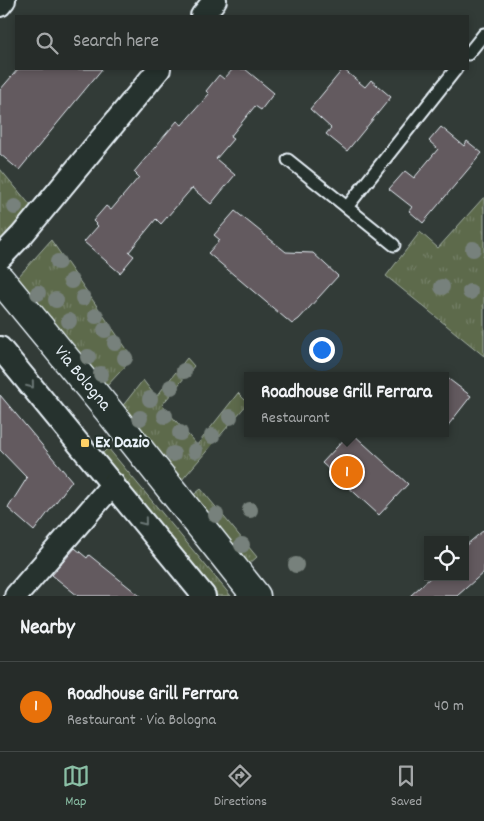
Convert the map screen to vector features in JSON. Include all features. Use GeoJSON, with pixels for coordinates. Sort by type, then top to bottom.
{"type":"FeatureCollection","features":[{"type":"Feature","properties":{"kind":"street"},"geometry":{"type":"LineString","coordinates":[[0,4],[4,0]]}},
{"type":"Feature","properties":{"kind":"street"},"geometry":{"type":"LineString","coordinates":[[203,15],[215,0]]}},
{"type":"Feature","properties":{"kind":"street"},"geometry":{"type":"LineString","coordinates":[[0,258],[22,235],[158,70]]}},
{"type":"Feature","properties":{"kind":"street","name":"Via Bologna"},"geometry":{"type":"LineString","coordinates":[[0,279],[108,410],[256,596]]}},
{"type":"Feature","properties":{"kind":"street"},"geometry":{"type":"LineString","coordinates":[[0,348],[204,596]]}},
{"type":"Feature","properties":{"kind":"street"},"geometry":{"type":"LineString","coordinates":[[16,596],[113,484]]}},
{"type":"Feature","properties":{"kind":"lane"},"geometry":{"type":"LineString","coordinates":[[469,53],[484,34]]}},
{"type":"Feature","properties":{"kind":"lane"},"geometry":{"type":"LineString","coordinates":[[347,207],[455,70]]}},
{"type":"Feature","properties":{"kind":"lane"},"geometry":{"type":"LineString","coordinates":[[288,160],[394,245]]}},
{"type":"Feature","properties":{"kind":"green space"},"geometry":{"type":"Polygon","coordinates":[[[0,169],[31,206],[0,240],[0,169]]]}},
{"type":"Feature","properties":{"kind":"green space"},"geometry":{"type":"Polygon","coordinates":[[[484,197],[484,356],[386,276],[420,232],[438,248],[484,197]]]}},
{"type":"Feature","properties":{"kind":"green space"},"geometry":{"type":"Polygon","coordinates":[[[51,240],[133,358],[105,388],[18,277],[51,240]]]}},
{"type":"Feature","properties":{"kind":"green space"},"geometry":{"type":"Polygon","coordinates":[[[187,358],[194,366],[162,405],[197,445],[238,393],[244,399],[244,408],[181,481],[121,408],[143,380],[156,397],[187,358]]]}},
{"type":"Feature","properties":{"kind":"green space"},"geometry":{"type":"Polygon","coordinates":[[[108,448],[231,596],[210,596],[98,458],[108,448]]]}},
{"type":"Feature","properties":{"kind":"green space"},"geometry":{"type":"Polygon","coordinates":[[[201,489],[257,557],[248,565],[191,497],[201,489]]]}},
{"type":"Feature","properties":{"kind":"building"},"geometry":{"type":"Polygon","coordinates":[[[17,70],[101,70],[19,170],[0,154],[0,90],[17,70]]]}},
{"type":"Feature","properties":{"kind":"building"},"geometry":{"type":"Polygon","coordinates":[[[232,70],[246,70],[274,93],[261,110],[255,106],[230,137],[233,139],[216,159],[235,175],[211,204],[192,188],[161,224],[156,219],[129,252],[134,256],[120,273],[84,242],[98,226],[93,221],[106,206],[111,210],[139,177],[134,172],[177,121],[182,125],[209,94],[206,91],[219,75],[224,79],[232,70]]]}},
{"type":"Feature","properties":{"kind":"building"},"geometry":{"type":"Polygon","coordinates":[[[342,70],[365,87],[371,80],[391,97],[347,151],[326,134],[331,128],[310,109],[342,70]]]}},
{"type":"Feature","properties":{"kind":"building"},"geometry":{"type":"Polygon","coordinates":[[[441,127],[464,146],[467,141],[482,153],[423,223],[409,211],[412,207],[389,189],[405,171],[414,178],[438,149],[429,141],[441,127]]]}},
{"type":"Feature","properties":{"kind":"building"},"geometry":{"type":"Polygon","coordinates":[[[235,211],[286,252],[313,253],[338,276],[299,319],[292,324],[208,253],[220,240],[214,235],[235,211]]]}},
{"type":"Feature","properties":{"kind":"building"},"geometry":{"type":"Polygon","coordinates":[[[449,379],[471,396],[449,424],[449,379]]]}},
{"type":"Feature","properties":{"kind":"building"},"geometry":{"type":"Polygon","coordinates":[[[0,395],[72,481],[34,531],[8,508],[27,478],[0,450],[0,395]]]}},
{"type":"Feature","properties":{"kind":"building"},"geometry":{"type":"Polygon","coordinates":[[[346,437],[356,437],[408,484],[379,515],[322,463],[346,437]]]}},
{"type":"Feature","properties":{"kind":"building"},"geometry":{"type":"Polygon","coordinates":[[[484,530],[484,572],[457,596],[410,596],[427,581],[469,581],[469,543],[484,530]]]}},
{"type":"Feature","properties":{"kind":"building"},"geometry":{"type":"Polygon","coordinates":[[[75,548],[87,558],[89,555],[140,596],[78,596],[52,575],[75,548]]]}},
{"type":"Feature","properties":{"kind":"place","name":"Ex Dazio"},"geometry":{"type":"Point","coordinates":[85,443]}},
{"type":"Feature","properties":{"kind":"place","name":"Roadhouse Grill Ferrara"},"geometry":{"type":"Point","coordinates":[347,472]}}]}
